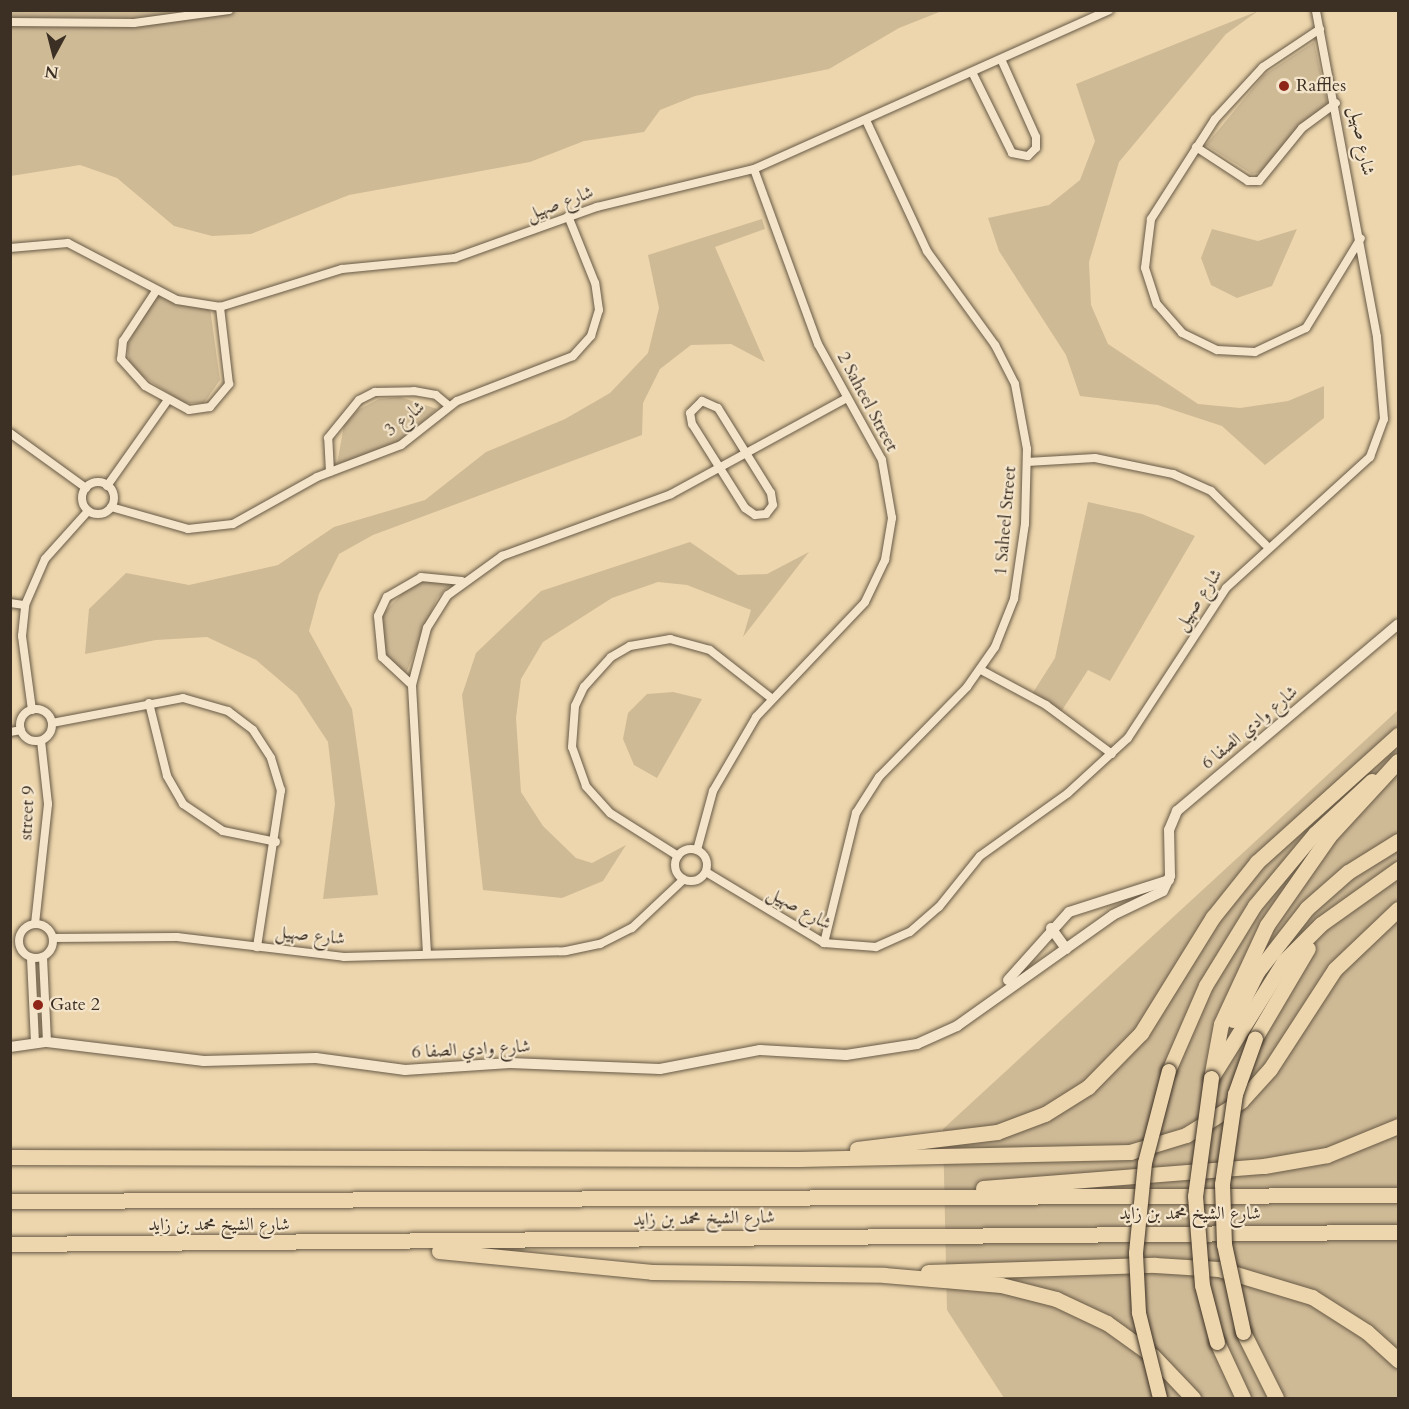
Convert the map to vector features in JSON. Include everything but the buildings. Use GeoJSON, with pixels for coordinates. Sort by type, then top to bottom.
{"type":"FeatureCollection","features":[{"type":"Feature","properties":{"kind":"highway"},"geometry":{"type":"LineString","coordinates":[[798,1159],[997,1132],[1045,1114],[1088,1087],[1141,1033],[1213,917],[1257,862],[1398,735]]}},
{"type":"Feature","properties":{"kind":"highway"},"geometry":{"type":"LineString","coordinates":[[1243,1398],[1217,1342],[1202,1285],[1195,1216],[1199,1136],[1211,1078],[1250,957],[1286,894],[1329,836],[1398,760]]}},
{"type":"Feature","properties":{"kind":"highway"},"geometry":{"type":"LineString","coordinates":[[1229,1028],[1257,972],[1288,928],[1348,872],[1398,841]]}},
{"type":"Feature","properties":{"kind":"highway"},"geometry":{"type":"LineString","coordinates":[[1229,1028],[1284,961],[1342,910],[1398,869]]}},
{"type":"Feature","properties":{"kind":"highway"},"geometry":{"type":"LineString","coordinates":[[15,1158],[798,1159],[1094,1155],[1148,1148],[1186,1135],[1224,1114],[1256,1086],[1335,969],[1398,909]]}},
{"type":"Feature","properties":{"kind":"highway"},"geometry":{"type":"LineString","coordinates":[[1276,1398],[1243,1332],[1224,1244],[1222,1184],[1235,1094],[1255,1038],[1286,978],[1342,910]]}},
{"type":"Feature","properties":{"kind":"highway"},"geometry":{"type":"LineString","coordinates":[[936,1195],[1060,1178],[1264,1166],[1327,1155],[1398,1126]]}},
{"type":"Feature","properties":{"kind":"highway","name":"شارع الشيخ محمد بن زايد"},"geometry":{"type":"LineString","coordinates":[[10,1201],[936,1195],[1398,1195]]}},
{"type":"Feature","properties":{"kind":"highway","name":"شارع الشيخ محمد بن زايد"},"geometry":{"type":"LineString","coordinates":[[10,1244],[391,1244],[1398,1232]]}},
{"type":"Feature","properties":{"kind":"highway"},"geometry":{"type":"LineString","coordinates":[[391,1244],[652,1272],[884,1275],[1001,1285],[1056,1299],[1131,1338],[1193,1398]]}},
{"type":"Feature","properties":{"kind":"highway"},"geometry":{"type":"LineString","coordinates":[[884,1275],[973,1268],[1220,1269],[1312,1297],[1367,1332],[1398,1360]]}},
{"type":"Feature","properties":{"kind":"main road"},"geometry":{"type":"LineString","coordinates":[[1160,1398],[1139,1313],[1136,1253],[1146,1163],[1169,1071],[1206,986],[1255,906],[1315,834],[1398,760]]}},
{"type":"Feature","properties":{"kind":"street"},"geometry":{"type":"LineString","coordinates":[[10,22],[134,23],[229,10]]}},
{"type":"Feature","properties":{"kind":"street","name":"شارع صهيل"},"geometry":{"type":"LineString","coordinates":[[220,307],[342,269],[476,253],[568,216],[754,169],[1109,10]]}},
{"type":"Feature","properties":{"kind":"street","name":"شارع صهيل"},"geometry":{"type":"LineString","coordinates":[[706,872],[824,943],[876,947],[910,932],[980,856],[1112,754],[1151,710],[1226,588],[1266,545],[1361,468],[1382,433],[1381,372],[1361,238],[1316,10]]}},
{"type":"Feature","properties":{"kind":"street"},"geometry":{"type":"LineString","coordinates":[[1320,29],[1263,67],[1235,94],[1196,147],[1151,219],[1145,252],[1157,304],[1198,343],[1236,353],[1291,340],[1318,315],[1361,238]]}},
{"type":"Feature","properties":{"kind":"street"},"geometry":{"type":"LineString","coordinates":[[972,72],[1012,153],[1028,156],[1036,148],[1036,137],[1001,59]]}},
{"type":"Feature","properties":{"kind":"street"},"geometry":{"type":"LineString","coordinates":[[1196,147],[1248,181],[1259,181],[1302,128],[1336,103]]}},
{"type":"Feature","properties":{"kind":"street","name":"1 Saheel Street"},"geometry":{"type":"LineString","coordinates":[[824,943],[848,833],[866,794],[981,670],[1006,623],[1020,574],[1028,462],[1021,407],[1006,364],[938,270],[866,120]]}},
{"type":"Feature","properties":{"kind":"street","name":"2 Saheel Street"},"geometry":{"type":"LineString","coordinates":[[697,850],[713,791],[771,698],[851,621],[885,560],[892,518],[887,479],[874,442],[847,398],[808,319],[754,169]]}},
{"type":"Feature","properties":{"kind":"street","name":"3 شارع"},"geometry":{"type":"LineString","coordinates":[[111,507],[188,529],[218,529],[330,472],[401,445],[448,405],[561,362],[591,336],[599,296],[568,216]]}},
{"type":"Feature","properties":{"kind":"street"},"geometry":{"type":"LineString","coordinates":[[10,248],[68,243],[156,291],[220,307],[230,374],[225,393],[200,411],[168,400],[130,375],[121,359],[123,341],[156,291]]}},
{"type":"Feature","properties":{"kind":"street"},"geometry":{"type":"LineString","coordinates":[[330,472],[328,438],[359,400],[375,392],[414,391],[436,395],[448,405]]}},
{"type":"Feature","properties":{"kind":"street"},"geometry":{"type":"LineString","coordinates":[[427,954],[412,685],[427,628],[462,581],[502,556],[644,505],[721,470],[847,398]]}},
{"type":"Feature","properties":{"kind":"street"},"geometry":{"type":"LineString","coordinates":[[10,433],[86,488],[107,486],[168,400]]}},
{"type":"Feature","properties":{"kind":"street"},"geometry":{"type":"LineString","coordinates":[[697,403],[714,404],[747,454],[773,499],[766,514],[749,513],[692,424],[690,413],[697,403]]}},
{"type":"Feature","properties":{"kind":"street"},"geometry":{"type":"LineString","coordinates":[[1028,462],[1095,458],[1173,474],[1211,491],[1266,545]]}},
{"type":"Feature","properties":{"kind":"street"},"geometry":{"type":"LineString","coordinates":[[88,511],[103,513],[111,507],[114,498],[107,486]]}},
{"type":"Feature","properties":{"kind":"street"},"geometry":{"type":"LineString","coordinates":[[86,488],[82,497],[88,511]]}},
{"type":"Feature","properties":{"kind":"street"},"geometry":{"type":"LineString","coordinates":[[32,710],[22,636],[26,605],[45,559],[88,511]]}},
{"type":"Feature","properties":{"kind":"street"},"geometry":{"type":"LineString","coordinates":[[412,685],[382,657],[376,637],[382,607],[403,584],[421,577],[462,581]]}},
{"type":"Feature","properties":{"kind":"street"},"geometry":{"type":"LineString","coordinates":[[10,603],[26,605]]}},
{"type":"Feature","properties":{"kind":"street","name":"شارع وادي الصفا 6"},"geometry":{"type":"LineString","coordinates":[[10,1047],[47,1042],[204,1061],[316,1058],[405,1071],[510,1063],[660,1069],[760,1050],[846,1055],[894,1051],[947,1031],[1113,915],[1163,891],[1170,880],[1169,830],[1177,811],[1398,624]]}},
{"type":"Feature","properties":{"kind":"street"},"geometry":{"type":"LineString","coordinates":[[678,856],[676,867],[684,879],[694,881],[706,872],[707,862],[697,850],[678,856],[610,813],[586,786],[572,737],[584,687],[621,651],[670,639],[710,650],[771,698]]}},
{"type":"Feature","properties":{"kind":"street"},"geometry":{"type":"LineString","coordinates":[[981,670],[1046,705],[1112,754]]}},
{"type":"Feature","properties":{"kind":"street"},"geometry":{"type":"LineString","coordinates":[[21,730],[31,740],[41,741],[52,723],[149,703],[199,700],[228,711],[253,730],[271,758],[281,790],[276,842],[257,947]]}},
{"type":"Feature","properties":{"kind":"street"},"geometry":{"type":"LineString","coordinates":[[149,703],[167,776],[183,804],[223,831],[276,842]]}},
{"type":"Feature","properties":{"kind":"street"},"geometry":{"type":"LineString","coordinates":[[32,710],[47,714],[52,723]]}},
{"type":"Feature","properties":{"kind":"street"},"geometry":{"type":"LineString","coordinates":[[21,730],[24,716],[32,710]]}},
{"type":"Feature","properties":{"kind":"street"},"geometry":{"type":"LineString","coordinates":[[10,732],[21,730]]}},
{"type":"Feature","properties":{"kind":"street","name":"street 9"},"geometry":{"type":"LineString","coordinates":[[35,924],[48,804],[41,741]]}},
{"type":"Feature","properties":{"kind":"street","name":"شارع صهيل"},"geometry":{"type":"LineString","coordinates":[[53,938],[157,937],[344,957],[566,951],[600,944],[647,918],[684,879]]}},
{"type":"Feature","properties":{"kind":"street","name":"شارع وادي الصفا 6"},"geometry":{"type":"LineString","coordinates":[[992,1000],[1051,928],[1080,906],[1105,901],[1170,880]]}},
{"type":"Feature","properties":{"kind":"street"},"geometry":{"type":"LineString","coordinates":[[1105,901],[1113,915]]}},
{"type":"Feature","properties":{"kind":"street"},"geometry":{"type":"LineString","coordinates":[[35,1042],[38,982],[43,957],[53,938],[49,929],[35,924],[21,932],[15,943],[31,958],[38,982],[47,1026],[47,1042]]}},
{"type":"Feature","properties":{"kind":"street"},"geometry":{"type":"LineString","coordinates":[[1051,928],[1066,949]]}},
{"type":"Feature","properties":{"kind":"street"},"geometry":{"type":"LineString","coordinates":[[31,958],[43,957]]}},
{"type":"Feature","properties":{"kind":"street"},"geometry":{"type":"LineString","coordinates":[[34,1026],[47,1026]]}},
{"type":"Feature","properties":{"kind":"shaded area"},"geometry":{"type":"Polygon","coordinates":[[[11,11],[942,11],[899,28],[829,69],[695,96],[660,110],[644,132],[584,141],[530,162],[349,195],[251,234],[212,236],[174,226],[117,178],[80,165],[11,176],[11,11]]]}},
{"type":"Feature","properties":{"kind":"shaded area"},"geometry":{"type":"Polygon","coordinates":[[[1258,11],[1226,34],[1119,162],[1089,262],[1091,305],[1108,344],[1198,404],[1240,408],[1288,401],[1324,386],[1324,418],[1265,465],[1222,426],[1158,405],[1080,396],[1066,355],[999,251],[988,218],[1049,205],[1080,180],[1095,141],[1076,84],[1258,11]]]}},
{"type":"Feature","properties":{"kind":"shaded area"},"geometry":{"type":"Polygon","coordinates":[[[1314,42],[1328,107],[1296,130],[1265,171],[1252,174],[1206,145],[1264,75],[1314,42]]]}},
{"type":"Feature","properties":{"kind":"shaded area"},"geometry":{"type":"Polygon","coordinates":[[[762,219],[765,229],[715,247],[765,362],[731,344],[691,345],[660,369],[643,403],[642,435],[373,535],[339,554],[319,594],[309,631],[352,709],[378,895],[323,899],[335,804],[328,742],[297,695],[256,660],[207,637],[156,640],[85,654],[89,609],[126,573],[189,585],[278,565],[334,527],[425,500],[486,452],[565,419],[610,393],[648,353],[659,308],[648,255],[762,219]]]}},
{"type":"Feature","properties":{"kind":"shaded area"},"geometry":{"type":"Polygon","coordinates":[[[1212,229],[1258,241],[1297,229],[1272,286],[1237,298],[1211,285],[1201,258],[1212,229]]]}},
{"type":"Feature","properties":{"kind":"shaded area"},"geometry":{"type":"Polygon","coordinates":[[[153,293],[179,305],[210,308],[220,380],[204,403],[184,403],[130,368],[127,346],[153,293]]]}},
{"type":"Feature","properties":{"kind":"shaded area"},"geometry":{"type":"Polygon","coordinates":[[[400,397],[437,409],[396,446],[337,464],[344,425],[358,410],[379,399],[400,397]]]}},
{"type":"Feature","properties":{"kind":"shaded area"},"geometry":{"type":"Polygon","coordinates":[[[1088,502],[1142,514],[1195,536],[1110,681],[1088,670],[1061,712],[1032,694],[1055,658],[1088,502]]]}},
{"type":"Feature","properties":{"kind":"shaded area"},"geometry":{"type":"Polygon","coordinates":[[[690,542],[738,575],[767,574],[809,552],[743,637],[751,610],[687,585],[658,582],[612,598],[543,642],[521,679],[516,718],[521,792],[543,826],[576,858],[592,863],[626,845],[603,881],[562,898],[483,890],[462,695],[476,653],[541,591],[690,542]]]}},
{"type":"Feature","properties":{"kind":"shaded area"},"geometry":{"type":"Polygon","coordinates":[[[435,580],[451,584],[437,598],[406,673],[388,660],[380,639],[382,615],[412,583],[435,580]]]}},
{"type":"Feature","properties":{"kind":"shaded area"},"geometry":{"type":"Polygon","coordinates":[[[673,692],[702,699],[657,778],[634,765],[623,739],[628,713],[647,694],[673,692]]]}},
{"type":"Feature","properties":{"kind":"shaded area"},"geometry":{"type":"Polygon","coordinates":[[[1398,710],[1398,1398],[1004,1398],[947,1310],[943,1129],[1398,710]]]}},
{"type":"Feature","properties":{"kind":"place","name":"Raffles"},"geometry":{"type":"Point","coordinates":[1284,86]}},
{"type":"Feature","properties":{"kind":"place","name":"Gate 2"},"geometry":{"type":"Point","coordinates":[38,1005]}}]}
